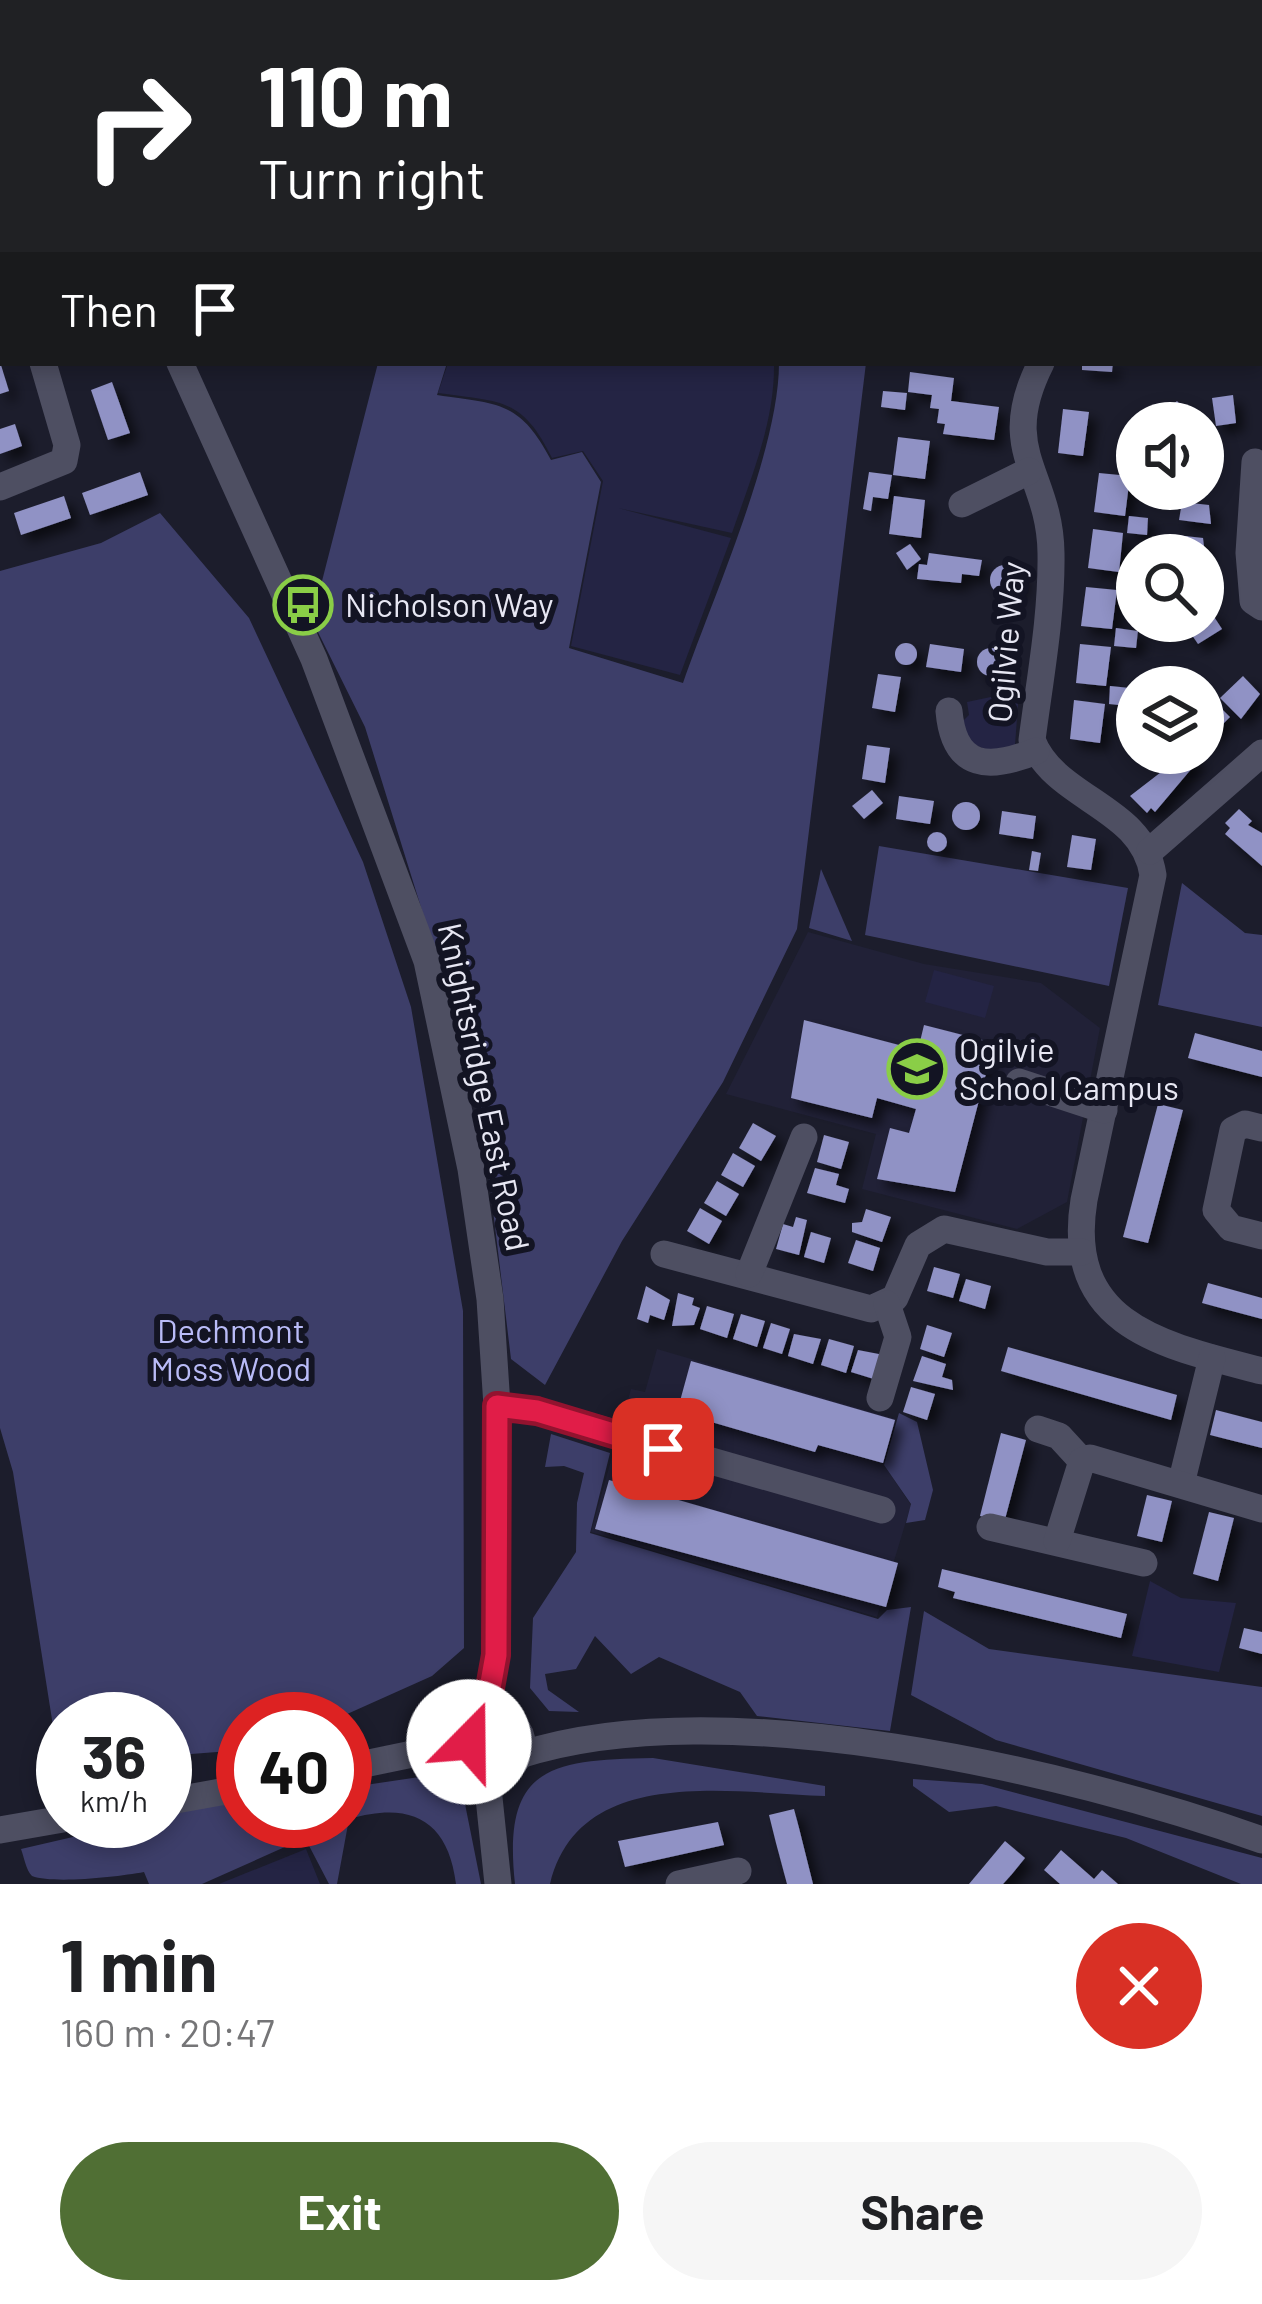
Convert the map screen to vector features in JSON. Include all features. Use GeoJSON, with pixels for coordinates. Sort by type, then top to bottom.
{"type":"FeatureCollection","features":[{"type":"Feature","properties":{"kind":"street"},"geometry":{"type":"LineString","coordinates":[[0,487],[64,461],[67,445],[44,366]]}},
{"type":"Feature","properties":{"kind":"street","name":"Knightsridge East Road"},"geometry":{"type":"LineString","coordinates":[[181,366],[314,659],[427,961],[471,1169],[490,1299],[497,1406],[498,1884]]}},
{"type":"Feature","properties":{"kind":"street","name":"Ogilvie Way"},"geometry":{"type":"LineString","coordinates":[[1040,366],[1022,407],[1028,471],[1048,523],[1051,551],[1032,740],[1042,762],[1132,829],[1150,851]]}},
{"type":"Feature","properties":{"kind":"street"},"geometry":{"type":"LineString","coordinates":[[1255,461],[1249,553],[1253,601],[1262,607]]}},
{"type":"Feature","properties":{"kind":"street"},"geometry":{"type":"LineString","coordinates":[[962,504],[1028,471]]}},
{"type":"Feature","properties":{"kind":"street","name":"Ogilvie Way"},"geometry":{"type":"LineString","coordinates":[[949,711],[954,742],[965,754],[1007,763],[1036,751]]}},
{"type":"Feature","properties":{"kind":"street"},"geometry":{"type":"LineString","coordinates":[[1258,766],[1150,851],[1153,874],[1080,1224],[1082,1252],[1101,1300],[1129,1327],[1174,1348],[1262,1371]]}},
{"type":"Feature","properties":{"kind":"street"},"geometry":{"type":"LineString","coordinates":[[1019,1082],[1104,1111]]}},
{"type":"Feature","properties":{"kind":"street"},"geometry":{"type":"LineString","coordinates":[[1262,1128],[1245,1124],[1233,1130],[1216,1210],[1231,1228],[1262,1236]]}},
{"type":"Feature","properties":{"kind":"street"},"geometry":{"type":"LineString","coordinates":[[748,1274],[804,1137]]}},
{"type":"Feature","properties":{"kind":"street"},"geometry":{"type":"LineString","coordinates":[[664,1254],[871,1309],[895,1298],[918,1245],[944,1229],[1047,1252],[1082,1252]]}},
{"type":"Feature","properties":{"kind":"street"},"geometry":{"type":"LineString","coordinates":[[880,1398],[898,1337],[887,1304]]}},
{"type":"Feature","properties":{"kind":"street"},"geometry":{"type":"LineString","coordinates":[[1181,1484],[1212,1358]]}},
{"type":"Feature","properties":{"kind":"street"},"geometry":{"type":"LineString","coordinates":[[497,1406],[537,1411],[882,1510]]}},
{"type":"Feature","properties":{"kind":"street"},"geometry":{"type":"LineString","coordinates":[[1039,1429],[1059,1436],[1082,1461],[1262,1509]]}},
{"type":"Feature","properties":{"kind":"street"},"geometry":{"type":"LineString","coordinates":[[1058,1541],[1082,1461]]}},
{"type":"Feature","properties":{"kind":"street"},"geometry":{"type":"LineString","coordinates":[[989,1527],[1144,1563]]}},
{"type":"Feature","properties":{"kind":"street"},"geometry":{"type":"LineString","coordinates":[[372,1762],[422,1752],[659,1732],[861,1743],[1023,1771],[1256,1836]]}},
{"type":"Feature","properties":{"kind":"street"},"geometry":{"type":"LineString","coordinates":[[0,1831],[36,1824]]}},
{"type":"Feature","properties":{"kind":"street"},"geometry":{"type":"LineString","coordinates":[[679,1884],[738,1870]]}},
{"type":"Feature","properties":{"kind":"shaded area"},"geometry":{"type":"Polygon","coordinates":[[[447,366],[774,366],[766,428],[732,533],[618,508],[731,538],[680,675],[571,646],[603,481],[583,451],[552,458],[530,423],[507,406],[438,393],[447,366]]]}},
{"type":"Feature","properties":{"kind":"shaded area"},"geometry":{"type":"Polygon","coordinates":[[[1019,691],[1015,745],[993,752],[964,741],[961,723],[969,715],[967,702],[1019,691]]]}},
{"type":"Feature","properties":{"kind":"shaded area","name":"Ogilvie School Campus"},"geometry":{"type":"Polygon","coordinates":[[[808,932],[924,964],[1041,983],[1100,1028],[1067,1202],[1017,1229],[862,1189],[876,1134],[726,1094],[808,932]]]}},
{"type":"Feature","properties":{"kind":"shaded area"},"geometry":{"type":"Polygon","coordinates":[[[934,970],[994,986],[985,1018],[925,1002],[934,970]]]}},
{"type":"Feature","properties":{"kind":"shaded area"},"geometry":{"type":"Polygon","coordinates":[[[657,1349],[896,1419],[884,1465],[911,1505],[877,1617],[591,1532],[631,1389],[645,1392],[657,1349]]]}},
{"type":"Feature","properties":{"kind":"shaded area"},"geometry":{"type":"Polygon","coordinates":[[[1150,1581],[1181,1598],[1236,1603],[1219,1672],[1132,1656],[1150,1581]]]}},
{"type":"Feature","properties":{"kind":"shaded area"},"geometry":{"type":"Polygon","coordinates":[[[306,1849],[320,1884],[219,1884],[306,1849]]]}},
{"type":"Feature","properties":{"kind":"green space"},"geometry":{"type":"Polygon","coordinates":[[[377,366],[446,366],[437,395],[506,409],[529,426],[551,460],[582,452],[601,482],[569,648],[683,683],[757,480],[779,366],[866,366],[797,929],[723,1082],[622,1241],[545,1385],[511,1359],[479,1094],[365,727],[312,620],[377,366]]]}},
{"type":"Feature","properties":{"kind":"green space","name":"Dechmont Moss Wood"},"geometry":{"type":"Polygon","coordinates":[[[160,513],[249,618],[363,862],[411,1007],[463,1311],[464,1648],[432,1676],[372,1703],[372,1692],[216,1692],[216,1752],[192,1754],[192,1692],[48,1692],[13,1472],[0,1428],[0,571],[101,543],[160,513]]]}},
{"type":"Feature","properties":{"kind":"green space"},"geometry":{"type":"Polygon","coordinates":[[[879,846],[1128,888],[1109,986],[865,935],[879,846]]]}},
{"type":"Feature","properties":{"kind":"green space"},"geometry":{"type":"Polygon","coordinates":[[[821,869],[852,941],[809,928],[821,869]]]}},
{"type":"Feature","properties":{"kind":"green space"},"geometry":{"type":"Polygon","coordinates":[[[1182,883],[1245,933],[1262,935],[1262,1027],[1158,1005],[1182,883]]]}},
{"type":"Feature","properties":{"kind":"green space"},"geometry":{"type":"Polygon","coordinates":[[[899,1413],[917,1422],[933,1490],[925,1520],[906,1523],[911,1504],[884,1465],[899,1413]]]}},
{"type":"Feature","properties":{"kind":"green space"},"geometry":{"type":"Polygon","coordinates":[[[551,1434],[610,1453],[590,1533],[878,1619],[887,1610],[911,1607],[890,1731],[757,1716],[740,1692],[659,1657],[631,1674],[595,1636],[576,1669],[545,1674],[548,1690],[579,1712],[549,1711],[530,1688],[533,1618],[576,1552],[577,1503],[584,1473],[564,1466],[545,1467],[551,1434]]]}},
{"type":"Feature","properties":{"kind":"green space"},"geometry":{"type":"Polygon","coordinates":[[[924,1611],[989,1649],[1262,1687],[1262,1816],[996,1740],[911,1695],[924,1611]]]}},
{"type":"Feature","properties":{"kind":"green space"},"geometry":{"type":"Polygon","coordinates":[[[653,1758],[825,1786],[825,1796],[704,1791],[625,1803],[592,1819],[566,1846],[550,1884],[515,1884],[517,1815],[526,1793],[540,1778],[586,1762],[653,1758]]]}},
{"type":"Feature","properties":{"kind":"green space"},"geometry":{"type":"Polygon","coordinates":[[[433,1775],[464,1799],[481,1884],[456,1884],[444,1844],[422,1820],[390,1812],[372,1814],[372,1784],[433,1775]]]}},
{"type":"Feature","properties":{"kind":"green space"},"geometry":{"type":"Polygon","coordinates":[[[913,1779],[982,1784],[1262,1858],[1262,1884],[1241,1884],[1126,1838],[996,1806],[949,1812],[913,1786],[913,1779]]]}},
{"type":"Feature","properties":{"kind":"green space"},"geometry":{"type":"Polygon","coordinates":[[[216,1804],[216,1848],[283,1848],[202,1884],[149,1884],[144,1872],[42,1878],[32,1876],[21,1849],[192,1848],[192,1810],[216,1804]]]}},
{"type":"Feature","properties":{"kind":"green space"},"geometry":{"type":"Polygon","coordinates":[[[310,1848],[344,1848],[337,1884],[329,1884],[310,1848]]]}},
{"type":"Feature","properties":{"kind":"building"},"geometry":{"type":"Polygon","coordinates":[[[0,366],[1,366],[9,391],[0,394],[0,366]]]}},
{"type":"Feature","properties":{"kind":"building"},"geometry":{"type":"Polygon","coordinates":[[[1082,366],[1113,366],[1112,372],[1082,370],[1082,366]]]}},
{"type":"Feature","properties":{"kind":"building"},"geometry":{"type":"Polygon","coordinates":[[[910,372],[954,378],[951,401],[999,407],[994,440],[943,434],[945,424],[937,423],[939,409],[930,408],[932,395],[908,392],[910,372]]]}},
{"type":"Feature","properties":{"kind":"building"},"geometry":{"type":"Polygon","coordinates":[[[112,382],[130,433],[108,440],[91,390],[112,382]]]}},
{"type":"Feature","properties":{"kind":"building"},"geometry":{"type":"Polygon","coordinates":[[[883,391],[907,393],[905,410],[881,407],[883,391]]]}},
{"type":"Feature","properties":{"kind":"building"},"geometry":{"type":"Polygon","coordinates":[[[1233,395],[1236,423],[1224,425],[1224,402],[1213,402],[1212,398],[1233,395]]]}},
{"type":"Feature","properties":{"kind":"building"},"geometry":{"type":"Polygon","coordinates":[[[1063,409],[1089,412],[1083,456],[1058,453],[1063,409]]]}},
{"type":"Feature","properties":{"kind":"building"},"geometry":{"type":"Polygon","coordinates":[[[15,424],[22,446],[0,454],[0,429],[15,424]]]}},
{"type":"Feature","properties":{"kind":"building"},"geometry":{"type":"Polygon","coordinates":[[[898,437],[930,441],[925,479],[893,475],[898,437]]]}},
{"type":"Feature","properties":{"kind":"building"},"geometry":{"type":"Polygon","coordinates":[[[140,472],[148,495],[90,515],[82,493],[140,472]]]}},
{"type":"Feature","properties":{"kind":"building"},"geometry":{"type":"Polygon","coordinates":[[[869,472],[892,475],[888,499],[873,497],[871,511],[863,509],[869,472]]]}},
{"type":"Feature","properties":{"kind":"building"},"geometry":{"type":"Polygon","coordinates":[[[1099,473],[1116,475],[1116,510],[1126,510],[1125,516],[1094,512],[1099,473]]]}},
{"type":"Feature","properties":{"kind":"building"},"geometry":{"type":"Polygon","coordinates":[[[64,496],[71,518],[21,535],[14,513],[64,496]]]}},
{"type":"Feature","properties":{"kind":"building"},"geometry":{"type":"Polygon","coordinates":[[[894,496],[925,500],[921,538],[889,534],[894,496]]]}},
{"type":"Feature","properties":{"kind":"building"},"geometry":{"type":"Polygon","coordinates":[[[1181,510],[1210,510],[1211,524],[1179,520],[1181,510]]]}},
{"type":"Feature","properties":{"kind":"building"},"geometry":{"type":"Polygon","coordinates":[[[1129,516],[1148,518],[1147,534],[1127,533],[1129,516]]]}},
{"type":"Feature","properties":{"kind":"building"},"geometry":{"type":"Polygon","coordinates":[[[1093,529],[1123,533],[1116,534],[1116,572],[1088,568],[1093,529]]]}},
{"type":"Feature","properties":{"kind":"building"},"geometry":{"type":"Polygon","coordinates":[[[910,544],[921,559],[907,570],[896,553],[910,544]]]}},
{"type":"Feature","properties":{"kind":"building"},"geometry":{"type":"Polygon","coordinates":[[[929,553],[982,560],[979,576],[962,574],[961,583],[917,579],[919,564],[927,565],[929,553]]]}},
{"type":"Feature","properties":{"kind":"building"},"geometry":{"type":"Polygon","coordinates":[[[1005,565],[1016,569],[1020,580],[1016,591],[1005,595],[994,591],[990,580],[994,569],[1005,565]]]}},
{"type":"Feature","properties":{"kind":"building"},"geometry":{"type":"Polygon","coordinates":[[[1086,587],[1116,590],[1112,629],[1081,626],[1086,587]]]}},
{"type":"Feature","properties":{"kind":"building"},"geometry":{"type":"Polygon","coordinates":[[[1116,628],[1116,642],[1137,642],[1136,648],[1114,646],[1116,628]]]}},
{"type":"Feature","properties":{"kind":"building"},"geometry":{"type":"Polygon","coordinates":[[[906,643],[917,654],[906,665],[895,654],[906,643]]]}},
{"type":"Feature","properties":{"kind":"building"},"geometry":{"type":"Polygon","coordinates":[[[930,644],[964,649],[961,672],[926,667],[930,644]]]}},
{"type":"Feature","properties":{"kind":"building"},"geometry":{"type":"Polygon","coordinates":[[[1080,644],[1111,647],[1106,686],[1076,683],[1080,644]]]}},
{"type":"Feature","properties":{"kind":"building"},"geometry":{"type":"Polygon","coordinates":[[[991,648],[1001,652],[1005,662],[1001,672],[991,676],[981,672],[977,662],[981,652],[991,648]]]}},
{"type":"Feature","properties":{"kind":"building"},"geometry":{"type":"Polygon","coordinates":[[[878,674],[901,677],[895,712],[872,708],[878,674]]]}},
{"type":"Feature","properties":{"kind":"building"},"geometry":{"type":"Polygon","coordinates":[[[1243,676],[1260,694],[1241,719],[1224,702],[1224,694],[1243,676]]]}},
{"type":"Feature","properties":{"kind":"building"},"geometry":{"type":"Polygon","coordinates":[[[1110,686],[1116,687],[1116,705],[1109,704],[1110,686]]]}},
{"type":"Feature","properties":{"kind":"building"},"geometry":{"type":"Polygon","coordinates":[[[1074,700],[1105,704],[1100,743],[1070,739],[1074,700]]]}},
{"type":"Feature","properties":{"kind":"building"},"geometry":{"type":"Polygon","coordinates":[[[867,745],[890,748],[885,783],[862,779],[867,745]]]}},
{"type":"Feature","properties":{"kind":"building"},"geometry":{"type":"Polygon","coordinates":[[[1159,774],[1187,774],[1155,812],[1151,808],[1147,813],[1130,796],[1159,774]]]}},
{"type":"Feature","properties":{"kind":"building"},"geometry":{"type":"Polygon","coordinates":[[[872,790],[883,803],[864,819],[852,806],[872,790]]]}},
{"type":"Feature","properties":{"kind":"building"},"geometry":{"type":"Polygon","coordinates":[[[899,796],[934,801],[930,824],[896,819],[899,796]]]}},
{"type":"Feature","properties":{"kind":"building"},"geometry":{"type":"Polygon","coordinates":[[[966,802],[976,806],[980,816],[976,826],[966,830],[956,826],[952,816],[956,806],[966,802]]]}},
{"type":"Feature","properties":{"kind":"building"},"geometry":{"type":"Polygon","coordinates":[[[1239,809],[1252,821],[1248,825],[1262,833],[1262,866],[1225,834],[1230,828],[1225,823],[1239,809]]]}},
{"type":"Feature","properties":{"kind":"building"},"geometry":{"type":"Polygon","coordinates":[[[1002,811],[1036,816],[1033,839],[999,834],[1002,811]]]}},
{"type":"Feature","properties":{"kind":"building"},"geometry":{"type":"Polygon","coordinates":[[[937,832],[947,842],[937,852],[927,842],[937,832]]]}},
{"type":"Feature","properties":{"kind":"building"},"geometry":{"type":"Polygon","coordinates":[[[1072,835],[1096,839],[1091,870],[1067,867],[1072,835]]]}},
{"type":"Feature","properties":{"kind":"building"},"geometry":{"type":"Polygon","coordinates":[[[1032,851],[1041,853],[1038,871],[1029,870],[1032,851]]]}},
{"type":"Feature","properties":{"kind":"building"},"geometry":{"type":"Polygon","coordinates":[[[804,1020],[918,1050],[924,1025],[994,1043],[955,1192],[877,1179],[890,1128],[909,1133],[916,1109],[877,1098],[872,1118],[791,1098],[804,1020]]]}},
{"type":"Feature","properties":{"kind":"building"},"geometry":{"type":"Polygon","coordinates":[[[1195,1033],[1262,1051],[1262,1077],[1188,1058],[1195,1033]]]}},
{"type":"Feature","properties":{"kind":"building"},"geometry":{"type":"Polygon","coordinates":[[[1158,1104],[1183,1110],[1148,1243],[1123,1237],[1158,1104]]]}},
{"type":"Feature","properties":{"kind":"building"},"geometry":{"type":"Polygon","coordinates":[[[753,1123],[776,1136],[761,1161],[739,1148],[753,1123]]]}},
{"type":"Feature","properties":{"kind":"building"},"geometry":{"type":"Polygon","coordinates":[[[824,1135],[849,1142],[841,1169],[817,1162],[824,1135]]]}},
{"type":"Feature","properties":{"kind":"building"},"geometry":{"type":"Polygon","coordinates":[[[733,1153],[755,1166],[743,1187],[721,1175],[733,1153]]]}},
{"type":"Feature","properties":{"kind":"building"},"geometry":{"type":"Polygon","coordinates":[[[815,1168],[839,1174],[836,1185],[849,1189],[845,1203],[807,1193],[815,1168]]]}},
{"type":"Feature","properties":{"kind":"building"},"geometry":{"type":"Polygon","coordinates":[[[717,1181],[739,1194],[726,1216],[704,1203],[717,1181]]]}},
{"type":"Feature","properties":{"kind":"building"},"geometry":{"type":"Polygon","coordinates":[[[700,1208],[722,1221],[709,1244],[687,1231],[700,1208]]]}},
{"type":"Feature","properties":{"kind":"building"},"geometry":{"type":"Polygon","coordinates":[[[866,1209],[891,1217],[882,1242],[852,1232],[852,1223],[862,1222],[866,1209]]]}},
{"type":"Feature","properties":{"kind":"building"},"geometry":{"type":"Polygon","coordinates":[[[796,1217],[807,1220],[799,1255],[776,1249],[783,1224],[793,1227],[796,1217]]]}},
{"type":"Feature","properties":{"kind":"building"},"geometry":{"type":"Polygon","coordinates":[[[811,1232],[831,1238],[824,1263],[804,1257],[811,1232]]]}},
{"type":"Feature","properties":{"kind":"building"},"geometry":{"type":"Polygon","coordinates":[[[856,1240],[880,1248],[873,1271],[848,1263],[856,1240]]]}},
{"type":"Feature","properties":{"kind":"building"},"geometry":{"type":"Polygon","coordinates":[[[934,1267],[960,1274],[953,1298],[927,1291],[934,1267]]]}},
{"type":"Feature","properties":{"kind":"building"},"geometry":{"type":"Polygon","coordinates":[[[966,1279],[991,1286],[985,1309],[959,1301],[966,1279]]]}},
{"type":"Feature","properties":{"kind":"building"},"geometry":{"type":"Polygon","coordinates":[[[1208,1283],[1262,1298],[1262,1319],[1202,1303],[1208,1283]]]}},
{"type":"Feature","properties":{"kind":"building"},"geometry":{"type":"Polygon","coordinates":[[[646,1286],[670,1300],[664,1320],[650,1315],[648,1323],[637,1319],[646,1286]]]}},
{"type":"Feature","properties":{"kind":"building"},"geometry":{"type":"Polygon","coordinates":[[[678,1293],[694,1298],[692,1305],[700,1308],[694,1325],[672,1326],[678,1293]]]}},
{"type":"Feature","properties":{"kind":"building"},"geometry":{"type":"Polygon","coordinates":[[[707,1306],[734,1314],[727,1338],[700,1329],[707,1306]]]}},
{"type":"Feature","properties":{"kind":"building"},"geometry":{"type":"Polygon","coordinates":[[[741,1314],[765,1321],[757,1347],[733,1339],[741,1314]]]}},
{"type":"Feature","properties":{"kind":"building"},"geometry":{"type":"Polygon","coordinates":[[[771,1323],[790,1329],[782,1354],[763,1348],[771,1323]]]}},
{"type":"Feature","properties":{"kind":"building"},"geometry":{"type":"Polygon","coordinates":[[[927,1325],[952,1333],[944,1357],[920,1349],[927,1325]]]}},
{"type":"Feature","properties":{"kind":"building"},"geometry":{"type":"Polygon","coordinates":[[[794,1334],[821,1339],[813,1364],[788,1356],[794,1334]]]}},
{"type":"Feature","properties":{"kind":"building"},"geometry":{"type":"Polygon","coordinates":[[[829,1339],[854,1346],[846,1373],[821,1365],[829,1339]]]}},
{"type":"Feature","properties":{"kind":"building"},"geometry":{"type":"Polygon","coordinates":[[[1008,1347],[1177,1395],[1171,1420],[1001,1371],[1008,1347]]]}},
{"type":"Feature","properties":{"kind":"building"},"geometry":{"type":"Polygon","coordinates":[[[858,1350],[884,1355],[877,1380],[851,1372],[858,1350]]]}},
{"type":"Feature","properties":{"kind":"building"},"geometry":{"type":"Polygon","coordinates":[[[922,1356],[946,1364],[942,1377],[952,1380],[953,1390],[913,1381],[922,1356]]]}},
{"type":"Feature","properties":{"kind":"building"},"geometry":{"type":"Polygon","coordinates":[[[691,1361],[895,1420],[883,1463],[818,1445],[815,1452],[677,1412],[691,1361]]]}},
{"type":"Feature","properties":{"kind":"building"},"geometry":{"type":"Polygon","coordinates":[[[911,1387],[935,1394],[927,1420],[903,1412],[911,1387]]]}},
{"type":"Feature","properties":{"kind":"building"},"geometry":{"type":"Polygon","coordinates":[[[1216,1410],[1262,1422],[1262,1448],[1210,1435],[1216,1410]]]}},
{"type":"Feature","properties":{"kind":"building"},"geometry":{"type":"Polygon","coordinates":[[[1001,1433],[1026,1440],[1004,1523],[980,1516],[1001,1433]]]}},
{"type":"Feature","properties":{"kind":"building"},"geometry":{"type":"Polygon","coordinates":[[[609,1480],[898,1563],[886,1607],[595,1529],[609,1480]]]}},
{"type":"Feature","properties":{"kind":"building"},"geometry":{"type":"Polygon","coordinates":[[[1147,1495],[1172,1501],[1162,1542],[1137,1536],[1147,1495]]]}},
{"type":"Feature","properties":{"kind":"building"},"geometry":{"type":"Polygon","coordinates":[[[1209,1512],[1234,1518],[1218,1581],[1193,1574],[1209,1512]]]}},
{"type":"Feature","properties":{"kind":"building"},"geometry":{"type":"Polygon","coordinates":[[[942,1569],[1127,1614],[1121,1638],[953,1598],[955,1592],[938,1587],[942,1569]]]}},
{"type":"Feature","properties":{"kind":"building"},"geometry":{"type":"Polygon","coordinates":[[[1244,1628],[1262,1632],[1262,1654],[1239,1648],[1244,1628]]]}},
{"type":"Feature","properties":{"kind":"building"},"geometry":{"type":"Polygon","coordinates":[[[794,1809],[813,1884],[787,1884],[776,1843],[769,1815],[794,1809]]]}},
{"type":"Feature","properties":{"kind":"building"},"geometry":{"type":"Polygon","coordinates":[[[718,1822],[724,1845],[625,1867],[618,1841],[718,1822]]]}},
{"type":"Feature","properties":{"kind":"building"},"geometry":{"type":"Polygon","coordinates":[[[1005,1841],[1025,1858],[1012,1874],[1003,1884],[969,1884],[1005,1841]]]}},
{"type":"Feature","properties":{"kind":"building"},"geometry":{"type":"Polygon","coordinates":[[[1061,1850],[1094,1879],[1102,1870],[1118,1884],[1060,1884],[1044,1870],[1061,1850]]]}},
{"type":"Feature","properties":{"kind":"place","name":"Nicholson Way"},"geometry":{"type":"Point","coordinates":[303,605]}},
{"type":"Feature","properties":{"kind":"place","name":"Ogilvie School Campus"},"geometry":{"type":"Point","coordinates":[917,1069]}},
{"type":"Feature","properties":{"kind":"route"},"geometry":{"type":"LineString","coordinates":[[469,1742],[476,1726],[484,1721],[496,1655],[497,1406],[537,1411],[663,1449]]}}]}
